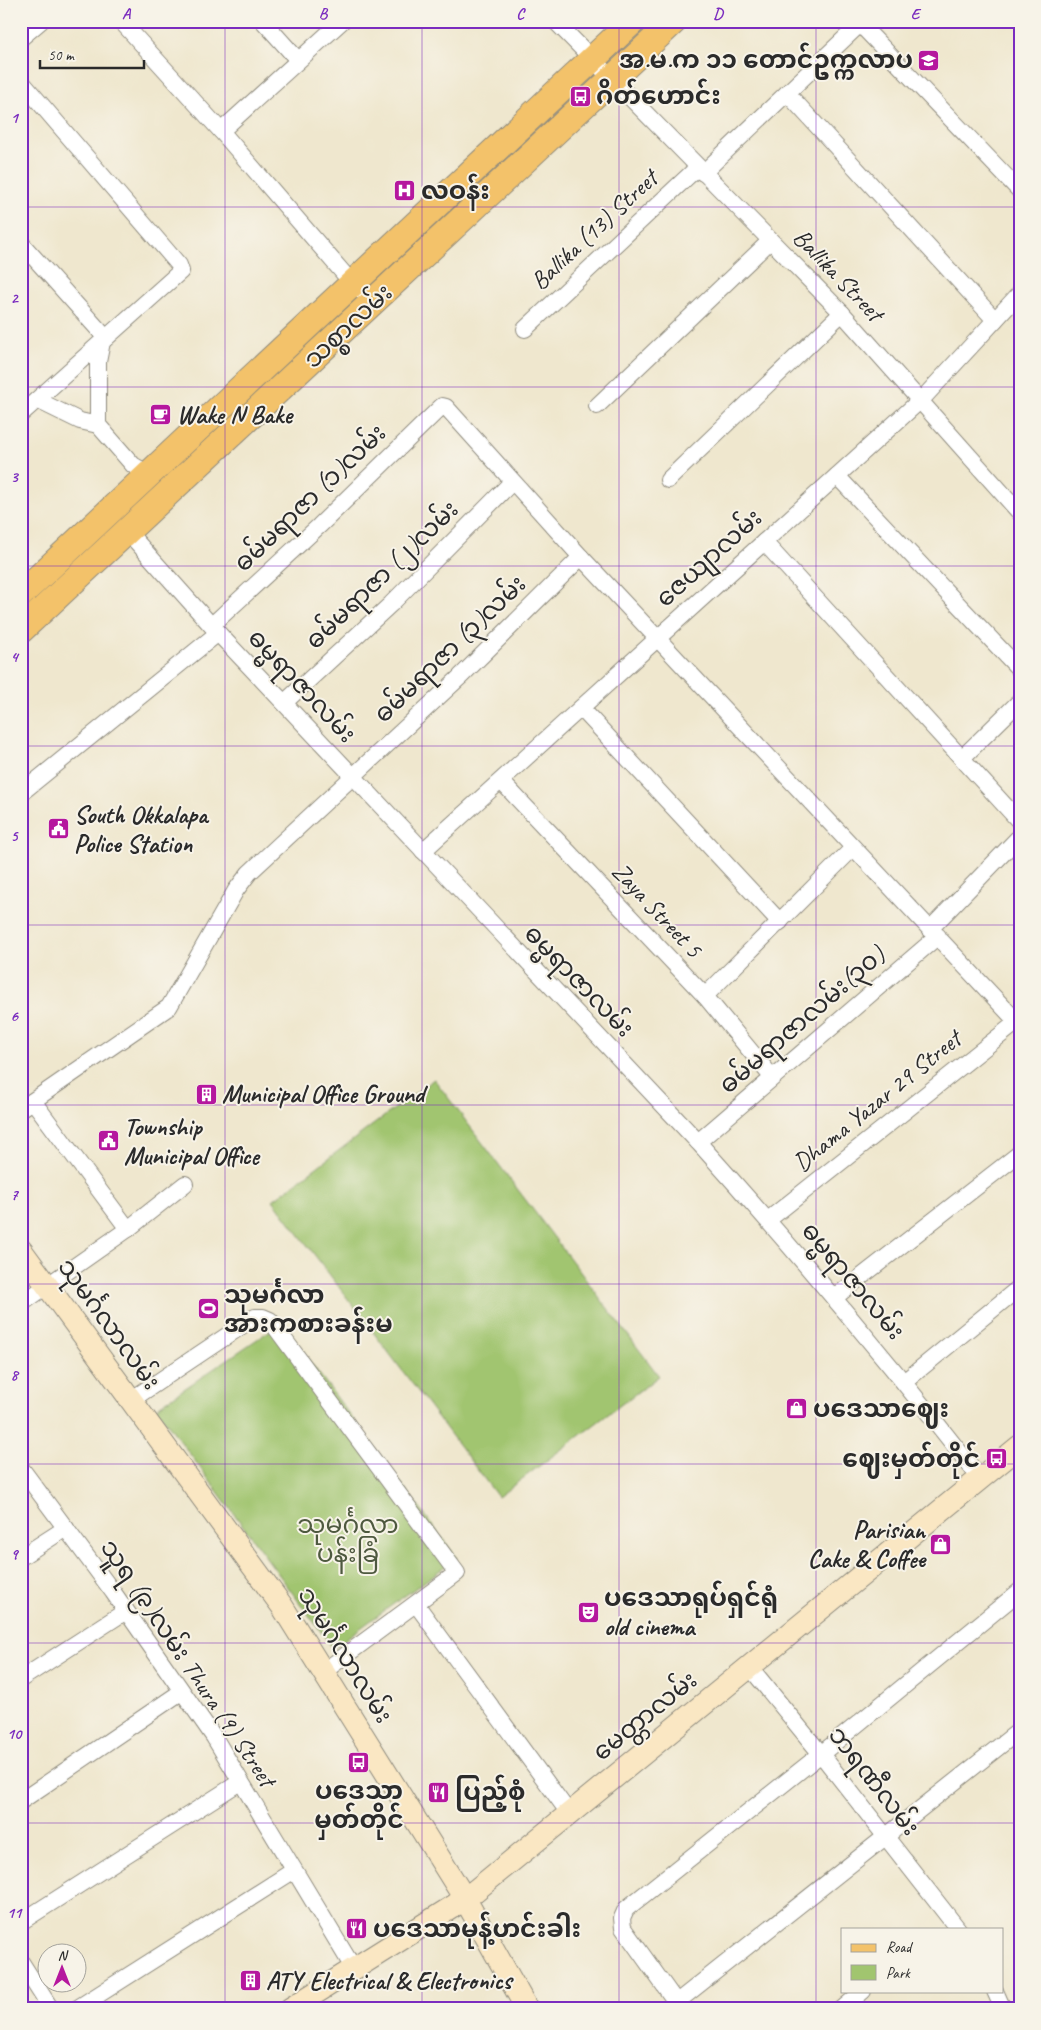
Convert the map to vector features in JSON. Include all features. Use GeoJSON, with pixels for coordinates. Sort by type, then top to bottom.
{"type":"FeatureCollection","features":[{"type":"Feature","properties":{"kind":"main road","name":"သစ္စာလမ်း"},"geometry":{"type":"LineString","coordinates":[[21,594],[633,21]]}},
{"type":"Feature","properties":{"kind":"main road","name":"သစ္စာလမ်း"},"geometry":{"type":"LineString","coordinates":[[21,630],[674,21]]}},
{"type":"Feature","properties":{"kind":"main road","name":"သုမင်္ဂလာလမ်း"},"geometry":{"type":"LineString","coordinates":[[21,1250],[282,1606],[465,1899],[527,2009]]}},
{"type":"Feature","properties":{"kind":"main road","name":"မေတ္တာလမ်း"},"geometry":{"type":"LineString","coordinates":[[290,2009],[465,1899],[980,1478],[1018,1451]]}},
{"type":"Feature","properties":{"kind":"street"},"geometry":{"type":"LineString","coordinates":[[21,38],[41,21]]}},
{"type":"Feature","properties":{"kind":"street"},"geometry":{"type":"LineString","coordinates":[[122,21],[221,131],[352,284],[372,304]]}},
{"type":"Feature","properties":{"kind":"street"},"geometry":{"type":"LineString","coordinates":[[263,21],[298,60]]}},
{"type":"Feature","properties":{"kind":"street"},"geometry":{"type":"LineString","coordinates":[[221,131],[342,21]]}},
{"type":"Feature","properties":{"kind":"street","name":"Ballika Street"},"geometry":{"type":"LineString","coordinates":[[555,21],[842,313],[1020,513]]}},
{"type":"Feature","properties":{"kind":"street"},"geometry":{"type":"LineString","coordinates":[[859,22],[1020,191]]}},
{"type":"Feature","properties":{"kind":"street","name":"Ballika (13) Street"},"geometry":{"type":"LineString","coordinates":[[525,329],[700,170],[787,94],[859,22]]}},
{"type":"Feature","properties":{"kind":"street"},"geometry":{"type":"LineString","coordinates":[[21,81],[179,265],[181,271],[21,414]]}},
{"type":"Feature","properties":{"kind":"street"},"geometry":{"type":"LineString","coordinates":[[787,94],[995,320]]}},
{"type":"Feature","properties":{"kind":"street"},"geometry":{"type":"LineString","coordinates":[[598,406],[770,241]]}},
{"type":"Feature","properties":{"kind":"street"},"geometry":{"type":"LineString","coordinates":[[21,243],[104,340]]}},
{"type":"Feature","properties":{"kind":"street","name":"ဇေယျာလမ်း"},"geometry":{"type":"LineString","coordinates":[[424,851],[919,400],[1020,293]]}},
{"type":"Feature","properties":{"kind":"street"},"geometry":{"type":"LineString","coordinates":[[668,480],[842,313]]}},
{"type":"Feature","properties":{"kind":"street"},"geometry":{"type":"LineString","coordinates":[[98,425],[98,362],[104,340]]}},
{"type":"Feature","properties":{"kind":"street"},"geometry":{"type":"LineString","coordinates":[[37,400],[80,421],[98,425],[133,465],[150,475]]}},
{"type":"Feature","properties":{"kind":"street","name":"ဓမ်မရာဇာ (၁)လမ်း"},"geometry":{"type":"LineString","coordinates":[[21,793],[215,629],[442,406],[446,407],[512,482]]}},
{"type":"Feature","properties":{"kind":"street"},"geometry":{"type":"LineString","coordinates":[[837,476],[1020,670]]}},
{"type":"Feature","properties":{"kind":"street"},"geometry":{"type":"LineString","coordinates":[[512,482],[581,558],[1018,1023]]}},
{"type":"Feature","properties":{"kind":"street","name":"ဓမ်မရာဇာ (၂)လမ်း"},"geometry":{"type":"LineString","coordinates":[[285,702],[391,604],[512,482]]}},
{"type":"Feature","properties":{"kind":"street","name":"ဓမ္မရာဇာလမ်း"},"geometry":{"type":"LineString","coordinates":[[127,531],[215,629],[698,1142],[768,1220],[834,1298],[980,1478]]}},
{"type":"Feature","properties":{"kind":"street"},"geometry":{"type":"LineString","coordinates":[[764,542],[1020,822]]}},
{"type":"Feature","properties":{"kind":"street","name":"ဓမ်မရာဇာ (၃)လမ်း"},"geometry":{"type":"LineString","coordinates":[[27,1105],[169,1007],[236,890],[249,873],[460,677],[581,558]]}},
{"type":"Feature","properties":{"kind":"street"},"geometry":{"type":"LineString","coordinates":[[962,758],[1020,701]]}},
{"type":"Feature","properties":{"kind":"street"},"geometry":{"type":"LineString","coordinates":[[581,708],[780,922]]}},
{"type":"Feature","properties":{"kind":"street","name":"Zaya Street 5"},"geometry":{"type":"LineString","coordinates":[[500,781],[705,996],[772,1077]]}},
{"type":"Feature","properties":{"kind":"street","name":"ဓမ်မရာဇာလမ်း(၃၀)"},"geometry":{"type":"LineString","coordinates":[[698,1142],[934,932],[1020,836]]}},
{"type":"Feature","properties":{"kind":"street"},"geometry":{"type":"LineString","coordinates":[[705,996],[853,848]]}},
{"type":"Feature","properties":{"kind":"street","name":"Dhama Yazar 29 Street"},"geometry":{"type":"LineString","coordinates":[[768,1220],[1018,1023]]}},
{"type":"Feature","properties":{"kind":"street"},"geometry":{"type":"LineString","coordinates":[[27,1105],[128,1229]]}},
{"type":"Feature","properties":{"kind":"street"},"geometry":{"type":"LineString","coordinates":[[834,1298],[1020,1153]]}},
{"type":"Feature","properties":{"kind":"street"},"geometry":{"type":"LineString","coordinates":[[21,1304],[48,1287],[128,1229],[185,1184]]}},
{"type":"Feature","properties":{"kind":"street"},"geometry":{"type":"LineString","coordinates":[[904,1382],[1020,1287]]}},
{"type":"Feature","properties":{"kind":"street"},"geometry":{"type":"LineString","coordinates":[[131,1400],[255,1317],[263,1316],[270,1320],[457,1573],[323,1672]]}},
{"type":"Feature","properties":{"kind":"street","name":"သူရ (၉)လမ်း Thura (9) Street"},"geometry":{"type":"LineString","coordinates":[[21,1468],[126,1611],[214,1737],[354,1969]]}},
{"type":"Feature","properties":{"kind":"street"},"geometry":{"type":"LineString","coordinates":[[21,1557],[66,1528]]}},
{"type":"Feature","properties":{"kind":"street"},"geometry":{"type":"LineString","coordinates":[[1018,1594],[626,1909],[622,1918],[623,1928],[679,2005],[1020,1730]]}},
{"type":"Feature","properties":{"kind":"street"},"geometry":{"type":"LineString","coordinates":[[416,1604],[569,1814]]}},
{"type":"Feature","properties":{"kind":"street"},"geometry":{"type":"LineString","coordinates":[[21,1679],[126,1611]]}},
{"type":"Feature","properties":{"kind":"street","name":"ဘရဏီလမ်း"},"geometry":{"type":"LineString","coordinates":[[749,1666],[886,1837],[949,1925]]}},
{"type":"Feature","properties":{"kind":"street"},"geometry":{"type":"LineString","coordinates":[[21,1801],[181,1692]]}},
{"type":"Feature","properties":{"kind":"street"},"geometry":{"type":"LineString","coordinates":[[21,1922],[240,1782]]}},
{"type":"Feature","properties":{"kind":"street"},"geometry":{"type":"LineString","coordinates":[[76,2009],[294,1871]]}},
{"type":"Feature","properties":{"kind":"street"},"geometry":{"type":"LineString","coordinates":[[21,1962],[52,2009]]}},
{"type":"Feature","properties":{"kind":"street"},"geometry":{"type":"LineString","coordinates":[[842,2009],[862,1992]]}},
{"type":"Feature","properties":{"kind":"street"},"geometry":{"type":"LineString","coordinates":[[995,1992],[1003,2009]]}},
{"type":"Feature","properties":{"kind":"green space"},"geometry":{"type":"Polygon","coordinates":[[[434,1079],[659,1376],[498,1497],[273,1200],[434,1079]]]}},
{"type":"Feature","properties":{"kind":"green space","name":"သုမင်္ဂလာ ပန်းခြံ"},"geometry":{"type":"Polygon","coordinates":[[[281,1323],[457,1558],[333,1648],[156,1408],[281,1323]]]}},
{"type":"Feature","properties":{"kind":"place","name":"အ.မ.က ၁၁ တောင်ဥက္ကလာပ"},"geometry":{"type":"Point","coordinates":[929,60]}},
{"type":"Feature","properties":{"kind":"place","name":"ဂိတ်ဟောင်း"},"geometry":{"type":"Point","coordinates":[580,96]}},
{"type":"Feature","properties":{"kind":"place","name":"လဝန်း"},"geometry":{"type":"Point","coordinates":[405,191]}},
{"type":"Feature","properties":{"kind":"place","name":"Wake N Bake"},"geometry":{"type":"Point","coordinates":[161,415]}},
{"type":"Feature","properties":{"kind":"place","name":"South Okkalapa Police Station"},"geometry":{"type":"Point","coordinates":[58,829]}},
{"type":"Feature","properties":{"kind":"place","name":"Municipal Office Ground"},"geometry":{"type":"Point","coordinates":[206,1094]}},
{"type":"Feature","properties":{"kind":"place","name":"Township Municipal Office"},"geometry":{"type":"Point","coordinates":[108,1141]}},
{"type":"Feature","properties":{"kind":"place","name":"သုမင်္ဂလာ အားကစားခန်းမ"},"geometry":{"type":"Point","coordinates":[208,1309]}},
{"type":"Feature","properties":{"kind":"place","name":"ပဒေသာဈေး"},"geometry":{"type":"Point","coordinates":[797,1409]}},
{"type":"Feature","properties":{"kind":"place","name":"ဈေးမှတ်တိုင်"},"geometry":{"type":"Point","coordinates":[996,1459]}},
{"type":"Feature","properties":{"kind":"place","name":"Parisian Cake & Coffee"},"geometry":{"type":"Point","coordinates":[941,1544]}},
{"type":"Feature","properties":{"kind":"place","name":"ပဒေသာရုပ်ရှင်ရုံ old cinema"},"geometry":{"type":"Point","coordinates":[588,1612]}},
{"type":"Feature","properties":{"kind":"place","name":"ပဒေသာ မှတ်တိုင်"},"geometry":{"type":"Point","coordinates":[359,1762]}},
{"type":"Feature","properties":{"kind":"place","name":"ပြည့်စုံ"},"geometry":{"type":"Point","coordinates":[439,1792]}},
{"type":"Feature","properties":{"kind":"place","name":"ပဒေသာမုန့်ဟင်းခါး"},"geometry":{"type":"Point","coordinates":[357,1929]}},
{"type":"Feature","properties":{"kind":"place","name":"ATY Electrical & Electronics"},"geometry":{"type":"Point","coordinates":[250,1981]}}]}
